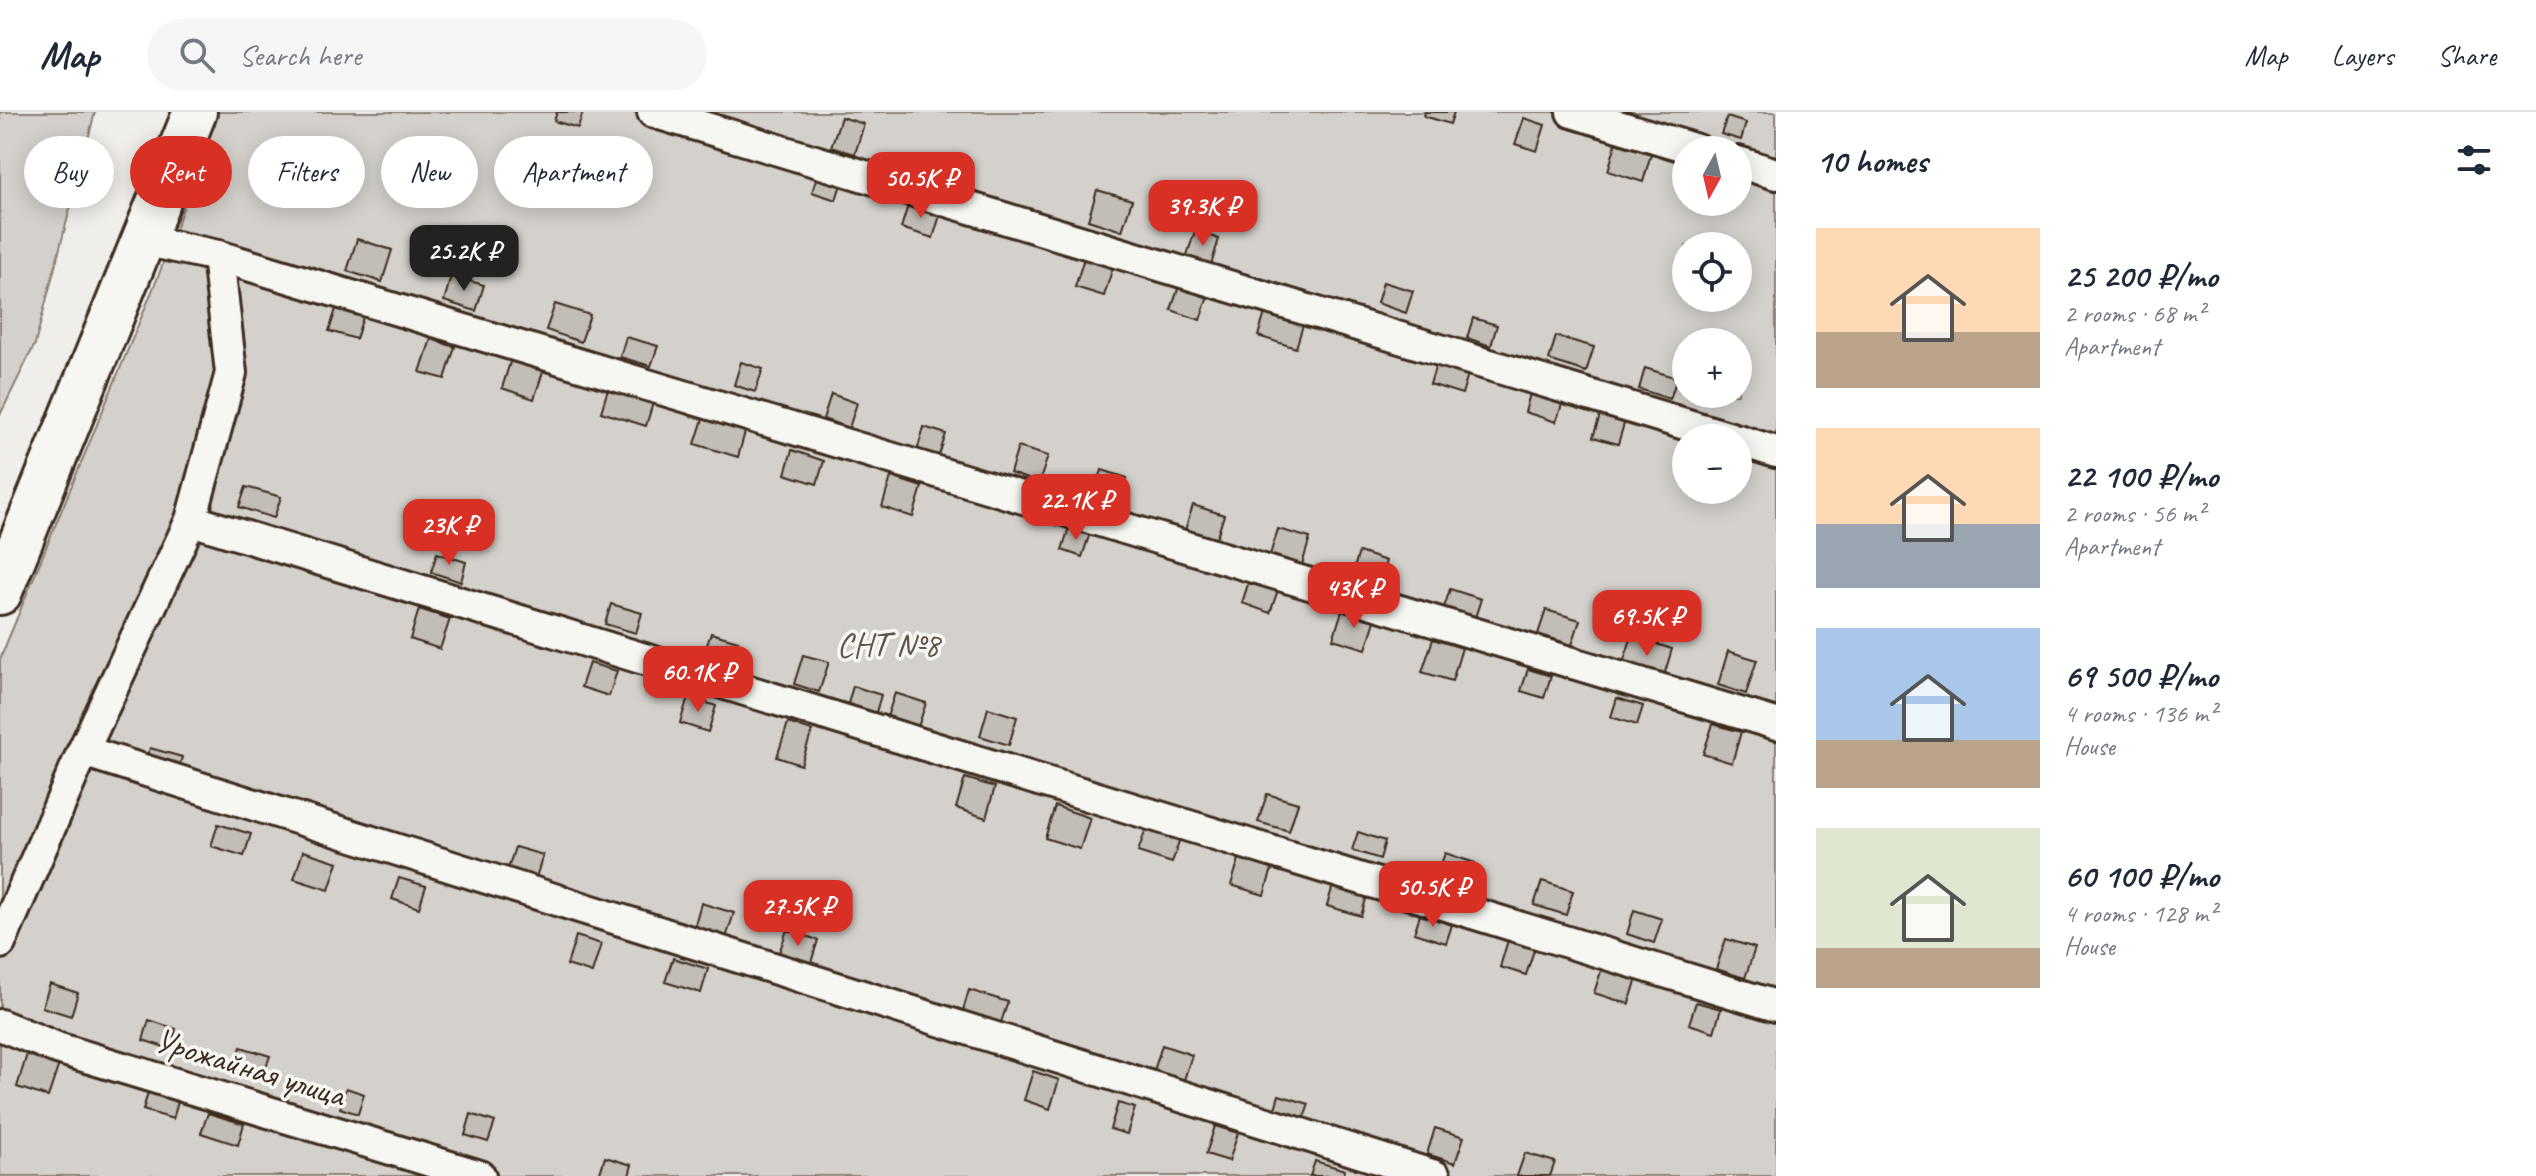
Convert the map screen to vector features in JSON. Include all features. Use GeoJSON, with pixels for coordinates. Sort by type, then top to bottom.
{"type":"FeatureCollection","features":[{"type":"Feature","properties":{"kind":"main road"},"geometry":{"type":"LineString","coordinates":[[0,593],[195,112]]}},
{"type":"Feature","properties":{"kind":"street"},"geometry":{"type":"LineString","coordinates":[[653,112],[1685,424]]}},
{"type":"Feature","properties":{"kind":"street"},"geometry":{"type":"LineString","coordinates":[[1572,112],[1672,142]]}},
{"type":"Feature","properties":{"kind":"street"},"geometry":{"type":"LineString","coordinates":[[1752,166],[1776,174]]}},
{"type":"Feature","properties":{"kind":"street"},"geometry":{"type":"LineString","coordinates":[[143,240],[218,256],[1776,724]]}},
{"type":"Feature","properties":{"kind":"street"},"geometry":{"type":"LineString","coordinates":[[0,943],[83,751],[191,520],[231,373],[218,256]]}},
{"type":"Feature","properties":{"kind":"street"},"geometry":{"type":"LineString","coordinates":[[1752,444],[1776,452]]}},
{"type":"Feature","properties":{"kind":"street"},"geometry":{"type":"LineString","coordinates":[[191,520],[1776,1006]]}},
{"type":"Feature","properties":{"kind":"street"},"geometry":{"type":"LineString","coordinates":[[83,751],[1435,1176]]}},
{"type":"Feature","properties":{"kind":"street","name":"Урожайная улица"},"geometry":{"type":"LineString","coordinates":[[0,1025],[57,1048],[480,1176]]}},
{"type":"Feature","properties":{"kind":"green space"},"geometry":{"type":"Polygon","coordinates":[[[0,112],[95,112],[89,136],[24,136],[24,208],[70,208],[35,344],[0,415],[0,112]]]}},
{"type":"Feature","properties":{"kind":"green space","name":"СНТ №8"},"geometry":{"type":"Polygon","coordinates":[[[218,112],[1776,112],[1776,1176],[0,1176],[0,659],[158,277],[183,208],[232,208],[232,136],[209,136],[218,112]]]}},
{"type":"Feature","properties":{"kind":"building"},"geometry":{"type":"Polygon","coordinates":[[[557,112],[583,112],[578,128],[554,121],[557,112]]]}},
{"type":"Feature","properties":{"kind":"building"},"geometry":{"type":"Polygon","coordinates":[[[1425,112],[1454,112],[1450,124],[1424,116],[1425,112]]]}},
{"type":"Feature","properties":{"kind":"building"},"geometry":{"type":"Polygon","coordinates":[[[841,117],[864,124],[855,154],[831,147],[841,117]]]}},
{"type":"Feature","properties":{"kind":"building"},"geometry":{"type":"Polygon","coordinates":[[[1727,117],[1746,123],[1742,136],[1721,134],[1727,117]]]}},
{"type":"Feature","properties":{"kind":"building"},"geometry":{"type":"Polygon","coordinates":[[[1524,118],[1545,125],[1537,151],[1515,144],[1524,118]]]}},
{"type":"Feature","properties":{"kind":"building"},"geometry":{"type":"Polygon","coordinates":[[[1616,143],[1651,154],[1643,182],[1608,171],[1616,143]]]}},
{"type":"Feature","properties":{"kind":"building"},"geometry":{"type":"Polygon","coordinates":[[[820,168],[844,175],[836,200],[812,192],[820,168]]]}},
{"type":"Feature","properties":{"kind":"building"},"geometry":{"type":"Polygon","coordinates":[[[1097,190],[1132,200],[1122,231],[1088,220],[1097,190]]]}},
{"type":"Feature","properties":{"kind":"building"},"geometry":{"type":"Polygon","coordinates":[[[909,202],[941,212],[933,238],[901,228],[909,202]]]}},
{"type":"Feature","properties":{"kind":"building"},"geometry":{"type":"Polygon","coordinates":[[[1195,231],[1219,239],[1211,265],[1186,258],[1195,231]]]}},
{"type":"Feature","properties":{"kind":"building"},"geometry":{"type":"Polygon","coordinates":[[[357,239],[392,250],[382,282],[347,271],[357,239]]]}},
{"type":"Feature","properties":{"kind":"building"},"geometry":{"type":"Polygon","coordinates":[[[1084,258],[1113,267],[1104,296],[1075,287],[1084,258]]]}},
{"type":"Feature","properties":{"kind":"building"},"geometry":{"type":"Polygon","coordinates":[[[451,276],[484,285],[476,311],[444,301],[451,276]]]}},
{"type":"Feature","properties":{"kind":"building"},"geometry":{"type":"Polygon","coordinates":[[[1383,282],[1413,291],[1406,313],[1377,303],[1383,282]]]}},
{"type":"Feature","properties":{"kind":"building"},"geometry":{"type":"Polygon","coordinates":[[[1180,283],[1209,293],[1200,320],[1171,310],[1180,283]]]}},
{"type":"Feature","properties":{"kind":"building"},"geometry":{"type":"Polygon","coordinates":[[[555,304],[590,315],[581,342],[546,330],[555,304]]]}},
{"type":"Feature","properties":{"kind":"building"},"geometry":{"type":"Polygon","coordinates":[[[337,306],[364,314],[356,339],[329,331],[337,306]]]}},
{"type":"Feature","properties":{"kind":"building"},"geometry":{"type":"Polygon","coordinates":[[[1265,313],[1303,325],[1296,348],[1258,336],[1265,313]]]}},
{"type":"Feature","properties":{"kind":"building"},"geometry":{"type":"Polygon","coordinates":[[[1473,318],[1497,325],[1491,346],[1467,338],[1473,318]]]}},
{"type":"Feature","properties":{"kind":"building"},"geometry":{"type":"Polygon","coordinates":[[[1556,336],[1594,347],[1586,372],[1549,360],[1556,336]]]}},
{"type":"Feature","properties":{"kind":"building"},"geometry":{"type":"Polygon","coordinates":[[[626,337],[658,346],[651,366],[620,357],[626,337]]]}},
{"type":"Feature","properties":{"kind":"building"},"geometry":{"type":"Polygon","coordinates":[[[431,339],[455,347],[445,379],[420,372],[431,339]]]}},
{"type":"Feature","properties":{"kind":"building"},"geometry":{"type":"Polygon","coordinates":[[[511,359],[544,369],[534,399],[502,388],[511,359]]]}},
{"type":"Feature","properties":{"kind":"building"},"geometry":{"type":"Polygon","coordinates":[[[1437,361],[1469,371],[1462,394],[1430,384],[1437,361]]]}},
{"type":"Feature","properties":{"kind":"building"},"geometry":{"type":"Polygon","coordinates":[[[741,362],[763,369],[755,392],[734,385],[741,362]]]}},
{"type":"Feature","properties":{"kind":"building"},"geometry":{"type":"Polygon","coordinates":[[[1645,368],[1672,376],[1670,399],[1639,389],[1645,368]]]}},
{"type":"Feature","properties":{"kind":"building"},"geometry":{"type":"Polygon","coordinates":[[[608,389],[653,403],[646,426],[601,412],[608,389]]]}},
{"type":"Feature","properties":{"kind":"building"},"geometry":{"type":"Polygon","coordinates":[[[1531,390],[1564,399],[1556,422],[1525,412],[1531,390]]]}},
{"type":"Feature","properties":{"kind":"building"},"geometry":{"type":"Polygon","coordinates":[[[831,394],[857,403],[849,428],[823,419],[831,394]]]}},
{"type":"Feature","properties":{"kind":"building"},"geometry":{"type":"Polygon","coordinates":[[[1602,410],[1626,417],[1618,444],[1593,437],[1602,410]]]}},
{"type":"Feature","properties":{"kind":"building"},"geometry":{"type":"Polygon","coordinates":[[[703,419],[745,432],[738,457],[695,444],[703,419]]]}},
{"type":"Feature","properties":{"kind":"building"},"geometry":{"type":"Polygon","coordinates":[[[924,427],[946,434],[938,458],[917,451],[924,427]]]}},
{"type":"Feature","properties":{"kind":"building"},"geometry":{"type":"Polygon","coordinates":[[[1018,447],[1048,456],[1039,483],[1010,473],[1018,447]]]}},
{"type":"Feature","properties":{"kind":"building"},"geometry":{"type":"Polygon","coordinates":[[[792,450],[824,461],[817,484],[785,474],[792,450]]]}},
{"type":"Feature","properties":{"kind":"building"},"geometry":{"type":"Polygon","coordinates":[[[1102,470],[1127,478],[1117,509],[1092,501],[1102,470]]]}},
{"type":"Feature","properties":{"kind":"building"},"geometry":{"type":"Polygon","coordinates":[[[891,477],[922,487],[913,517],[882,507],[891,477]]]}},
{"type":"Feature","properties":{"kind":"building"},"geometry":{"type":"Polygon","coordinates":[[[246,487],[281,497],[274,518],[239,507],[246,487]]]}},
{"type":"Feature","properties":{"kind":"building"},"geometry":{"type":"Polygon","coordinates":[[[1193,505],[1224,515],[1216,540],[1185,530],[1193,505]]]}},
{"type":"Feature","properties":{"kind":"building"},"geometry":{"type":"Polygon","coordinates":[[[1069,527],[1090,533],[1082,557],[1062,550],[1069,527]]]}},
{"type":"Feature","properties":{"kind":"building"},"geometry":{"type":"Polygon","coordinates":[[[1278,529],[1310,538],[1301,568],[1269,558],[1278,529]]]}},
{"type":"Feature","properties":{"kind":"building"},"geometry":{"type":"Polygon","coordinates":[[[1359,552],[1386,561],[1378,586],[1351,578],[1359,552]]]}},
{"type":"Feature","properties":{"kind":"building"},"geometry":{"type":"Polygon","coordinates":[[[437,553],[466,562],[461,582],[431,572],[437,553]]]}},
{"type":"Feature","properties":{"kind":"building"},"geometry":{"type":"Polygon","coordinates":[[[1249,581],[1278,590],[1270,613],[1242,603],[1249,581]]]}},
{"type":"Feature","properties":{"kind":"building"},"geometry":{"type":"Polygon","coordinates":[[[1450,589],[1481,599],[1474,621],[1443,611],[1450,589]]]}},
{"type":"Feature","properties":{"kind":"building"},"geometry":{"type":"Polygon","coordinates":[[[611,604],[642,613],[636,633],[605,624],[611,604]]]}},
{"type":"Feature","properties":{"kind":"building"},"geometry":{"type":"Polygon","coordinates":[[[419,609],[450,619],[440,649],[410,639],[419,609]]]}},
{"type":"Feature","properties":{"kind":"building"},"geometry":{"type":"Polygon","coordinates":[[[1546,610],[1580,620],[1572,645],[1538,634],[1546,610]]]}},
{"type":"Feature","properties":{"kind":"building"},"geometry":{"type":"Polygon","coordinates":[[[1342,611],[1375,621],[1366,649],[1333,639],[1342,611]]]}},
{"type":"Feature","properties":{"kind":"building"},"geometry":{"type":"Polygon","coordinates":[[[711,633],[738,641],[732,660],[705,651],[711,633]]]}},
{"type":"Feature","properties":{"kind":"building"},"geometry":{"type":"Polygon","coordinates":[[[1632,636],[1672,649],[1663,679],[1622,666],[1632,636]]]}},
{"type":"Feature","properties":{"kind":"building"},"geometry":{"type":"Polygon","coordinates":[[[1433,639],[1462,648],[1452,681],[1422,672],[1433,639]]]}},
{"type":"Feature","properties":{"kind":"building"},"geometry":{"type":"Polygon","coordinates":[[[1728,651],[1757,660],[1746,694],[1718,685],[1728,651]]]}},
{"type":"Feature","properties":{"kind":"building"},"geometry":{"type":"Polygon","coordinates":[[[803,655],[829,662],[819,692],[794,684],[803,655]]]}},
{"type":"Feature","properties":{"kind":"building"},"geometry":{"type":"Polygon","coordinates":[[[589,663],[617,671],[609,696],[581,687],[589,663]]]}},
{"type":"Feature","properties":{"kind":"building"},"geometry":{"type":"Polygon","coordinates":[[[1528,669],[1551,676],[1544,698],[1521,691],[1528,669]]]}},
{"type":"Feature","properties":{"kind":"building"},"geometry":{"type":"Polygon","coordinates":[[[853,686],[881,695],[875,716],[847,707],[853,686]]]}},
{"type":"Feature","properties":{"kind":"building"},"geometry":{"type":"Polygon","coordinates":[[[895,693],[926,703],[918,727],[887,717],[895,693]]]}},
{"type":"Feature","properties":{"kind":"building"},"geometry":{"type":"Polygon","coordinates":[[[688,697],[716,706],[708,732],[680,723],[688,697]]]}},
{"type":"Feature","properties":{"kind":"building"},"geometry":{"type":"Polygon","coordinates":[[[1617,698],[1643,706],[1637,725],[1611,717],[1617,698]]]}},
{"type":"Feature","properties":{"kind":"building"},"geometry":{"type":"Polygon","coordinates":[[[988,708],[1017,717],[1009,745],[980,736],[988,708]]]}},
{"type":"Feature","properties":{"kind":"building"},"geometry":{"type":"Polygon","coordinates":[[[788,723],[812,731],[801,765],[777,757],[788,723]]]}},
{"type":"Feature","properties":{"kind":"building"},"geometry":{"type":"Polygon","coordinates":[[[1713,724],[1741,732],[1732,763],[1703,754],[1713,724]]]}},
{"type":"Feature","properties":{"kind":"building"},"geometry":{"type":"Polygon","coordinates":[[[150,748],[182,757],[177,775],[144,764],[150,748]]]}},
{"type":"Feature","properties":{"kind":"building"},"geometry":{"type":"Polygon","coordinates":[[[965,778],[995,787],[986,818],[956,808],[965,778]]]}},
{"type":"Feature","properties":{"kind":"building"},"geometry":{"type":"Polygon","coordinates":[[[1267,794],[1298,803],[1289,831],[1258,822],[1267,794]]]}},
{"type":"Feature","properties":{"kind":"building"},"geometry":{"type":"Polygon","coordinates":[[[1055,806],[1090,818],[1080,849],[1045,838],[1055,806]]]}},
{"type":"Feature","properties":{"kind":"building"},"geometry":{"type":"Polygon","coordinates":[[[218,824],[251,834],[244,856],[211,846],[218,824]]]}},
{"type":"Feature","properties":{"kind":"building"},"geometry":{"type":"Polygon","coordinates":[[[1146,828],[1180,838],[1172,863],[1138,852],[1146,828]]]}},
{"type":"Feature","properties":{"kind":"building"},"geometry":{"type":"Polygon","coordinates":[[[1358,832],[1385,841],[1380,859],[1352,850],[1358,832]]]}},
{"type":"Feature","properties":{"kind":"building"},"geometry":{"type":"Polygon","coordinates":[[[515,847],[543,855],[534,884],[506,875],[515,847]]]}},
{"type":"Feature","properties":{"kind":"building"},"geometry":{"type":"Polygon","coordinates":[[[303,851],[338,862],[329,890],[294,879],[303,851]]]}},
{"type":"Feature","properties":{"kind":"building"},"geometry":{"type":"Polygon","coordinates":[[[1445,853],[1475,863],[1466,889],[1436,879],[1445,853]]]}},
{"type":"Feature","properties":{"kind":"building"},"geometry":{"type":"Polygon","coordinates":[[[1239,859],[1272,869],[1264,895],[1231,885],[1239,859]]]}},
{"type":"Feature","properties":{"kind":"building"},"geometry":{"type":"Polygon","coordinates":[[[399,878],[426,886],[419,908],[392,899],[399,878]]]}},
{"type":"Feature","properties":{"kind":"building"},"geometry":{"type":"Polygon","coordinates":[[[1542,881],[1573,891],[1566,915],[1534,905],[1542,881]]]}},
{"type":"Feature","properties":{"kind":"building"},"geometry":{"type":"Polygon","coordinates":[[[1333,885],[1367,896],[1361,916],[1327,906],[1333,885]]]}},
{"type":"Feature","properties":{"kind":"building"},"geometry":{"type":"Polygon","coordinates":[[[701,903],[734,913],[726,938],[694,928],[701,903]]]}},
{"type":"Feature","properties":{"kind":"building"},"geometry":{"type":"Polygon","coordinates":[[[1634,910],[1662,919],[1654,943],[1627,934],[1634,910]]]}},
{"type":"Feature","properties":{"kind":"building"},"geometry":{"type":"Polygon","coordinates":[[[1420,915],[1452,925],[1446,943],[1414,933],[1420,915]]]}},
{"type":"Feature","properties":{"kind":"building"},"geometry":{"type":"Polygon","coordinates":[[[787,930],[818,940],[810,966],[778,956],[787,930]]]}},
{"type":"Feature","properties":{"kind":"building"},"geometry":{"type":"Polygon","coordinates":[[[576,936],[601,944],[592,973],[567,965],[576,936]]]}},
{"type":"Feature","properties":{"kind":"building"},"geometry":{"type":"Polygon","coordinates":[[[1726,939],[1755,948],[1745,978],[1716,969],[1726,939]]]}},
{"type":"Feature","properties":{"kind":"building"},"geometry":{"type":"Polygon","coordinates":[[[1508,940],[1535,947],[1526,975],[1500,967],[1508,940]]]}},
{"type":"Feature","properties":{"kind":"building"},"geometry":{"type":"Polygon","coordinates":[[[673,958],[708,969],[701,993],[665,982],[673,958]]]}},
{"type":"Feature","properties":{"kind":"building"},"geometry":{"type":"Polygon","coordinates":[[[1602,968],[1637,978],[1629,1004],[1594,993],[1602,968]]]}},
{"type":"Feature","properties":{"kind":"building"},"geometry":{"type":"Polygon","coordinates":[[[50,984],[78,993],[71,1016],[42,1007],[50,984]]]}},
{"type":"Feature","properties":{"kind":"building"},"geometry":{"type":"Polygon","coordinates":[[[969,990],[1008,1002],[999,1028],[961,1017],[969,990]]]}},
{"type":"Feature","properties":{"kind":"building"},"geometry":{"type":"Polygon","coordinates":[[[1696,1002],[1721,1009],[1714,1032],[1689,1024],[1696,1002]]]}},
{"type":"Feature","properties":{"kind":"building"},"geometry":{"type":"Polygon","coordinates":[[[149,1020],[176,1029],[170,1049],[143,1040],[149,1020]]]}},
{"type":"Feature","properties":{"kind":"building"},"geometry":{"type":"Polygon","coordinates":[[[1162,1045],[1192,1055],[1183,1083],[1153,1074],[1162,1045]]]}},
{"type":"Feature","properties":{"kind":"building"},"geometry":{"type":"Polygon","coordinates":[[[241,1047],[270,1056],[262,1079],[233,1070],[241,1047]]]}},
{"type":"Feature","properties":{"kind":"building"},"geometry":{"type":"Polygon","coordinates":[[[27,1054],[59,1064],[48,1097],[17,1087],[27,1054]]]}},
{"type":"Feature","properties":{"kind":"building"},"geometry":{"type":"Polygon","coordinates":[[[1033,1071],[1059,1080],[1050,1109],[1024,1100],[1033,1071]]]}},
{"type":"Feature","properties":{"kind":"building"},"geometry":{"type":"Polygon","coordinates":[[[346,1088],[364,1094],[358,1114],[340,1108],[346,1088]]]}},
{"type":"Feature","properties":{"kind":"building"},"geometry":{"type":"Polygon","coordinates":[[[148,1092],[178,1102],[173,1119],[143,1110],[148,1092]]]}},
{"type":"Feature","properties":{"kind":"building"},"geometry":{"type":"Polygon","coordinates":[[[1279,1095],[1309,1104],[1302,1124],[1273,1115],[1279,1095]]]}},
{"type":"Feature","properties":{"kind":"building"},"geometry":{"type":"Polygon","coordinates":[[[1118,1103],[1135,1108],[1127,1134],[1110,1129],[1118,1103]]]}},
{"type":"Feature","properties":{"kind":"building"},"geometry":{"type":"Polygon","coordinates":[[[208,1113],[244,1124],[238,1145],[201,1133],[208,1113]]]}},
{"type":"Feature","properties":{"kind":"building"},"geometry":{"type":"Polygon","coordinates":[[[471,1114],[495,1122],[488,1142],[465,1135],[471,1114]]]}},
{"type":"Feature","properties":{"kind":"building"},"geometry":{"type":"Polygon","coordinates":[[[1215,1126],[1238,1133],[1229,1161],[1206,1154],[1215,1126]]]}},
{"type":"Feature","properties":{"kind":"building"},"geometry":{"type":"Polygon","coordinates":[[[1435,1128],[1464,1137],[1455,1163],[1427,1154],[1435,1128]]]}},
{"type":"Feature","properties":{"kind":"building"},"geometry":{"type":"Polygon","coordinates":[[[1525,1153],[1555,1162],[1550,1176],[1517,1176],[1525,1153]]]}},
{"type":"Feature","properties":{"kind":"building"},"geometry":{"type":"Polygon","coordinates":[[[605,1157],[632,1165],[629,1176],[599,1176],[605,1157]]]}},
{"type":"Feature","properties":{"kind":"building"},"geometry":{"type":"Polygon","coordinates":[[[1315,1161],[1345,1170],[1343,1176],[1310,1176],[1315,1161]]]}}]}
